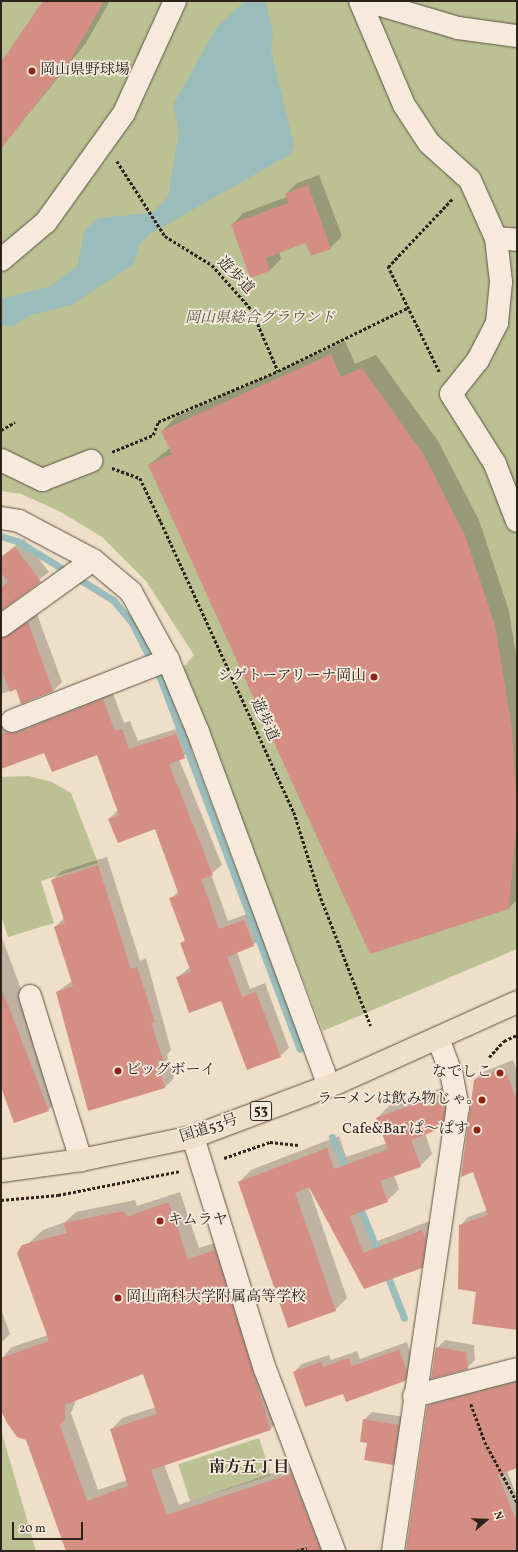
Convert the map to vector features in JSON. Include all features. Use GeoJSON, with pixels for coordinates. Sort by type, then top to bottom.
{"type":"FeatureCollection","features":[{"type":"Feature","properties":{"kind":"highway","name":"国道53号"},"geometry":{"type":"LineString","coordinates":[[1,1171],[81,1160],[193,1137],[329,1086],[517,1002]]}},
{"type":"Feature","properties":{"kind":"street"},"geometry":{"type":"LineString","coordinates":[[1,260],[46,222],[124,113],[175,1]]}},
{"type":"Feature","properties":{"kind":"street"},"geometry":{"type":"LineString","coordinates":[[360,1],[404,105],[429,143],[470,180],[507,239],[497,323],[478,360],[451,394],[495,464],[517,521]]}},
{"type":"Feature","properties":{"kind":"street"},"geometry":{"type":"LineString","coordinates":[[367,1],[458,28],[517,36]]}},
{"type":"Feature","properties":{"kind":"street"},"geometry":{"type":"LineString","coordinates":[[1,460],[42,480],[91,461]]}},
{"type":"Feature","properties":{"kind":"street"},"geometry":{"type":"LineString","coordinates":[[1,518],[19,521],[79,570],[131,592],[157,664],[201,740],[329,1086]]}},
{"type":"Feature","properties":{"kind":"street"},"geometry":{"type":"LineString","coordinates":[[1,626],[79,570]]}},
{"type":"Feature","properties":{"kind":"street"},"geometry":{"type":"LineString","coordinates":[[12,721],[157,664]]}},
{"type":"Feature","properties":{"kind":"street"},"geometry":{"type":"LineString","coordinates":[[30,996],[81,1160]]}},
{"type":"Feature","properties":{"kind":"street"},"geometry":{"type":"LineString","coordinates":[[393,1551],[414,1396],[458,1108],[452,1076],[438,1038]]}},
{"type":"Feature","properties":{"kind":"street"},"geometry":{"type":"LineString","coordinates":[[193,1137],[265,1369],[334,1551]]}},
{"type":"Feature","properties":{"kind":"street"},"geometry":{"type":"LineString","coordinates":[[414,1396],[464,1385],[517,1368]]}},
{"type":"Feature","properties":{"kind":"path","name":"遊歩道"},"geometry":{"type":"LineString","coordinates":[[103,144],[165,236],[212,266],[252,310],[278,371]]}},
{"type":"Feature","properties":{"kind":"path"},"geometry":{"type":"LineString","coordinates":[[451,394],[388,267],[470,180]]}},
{"type":"Feature","properties":{"kind":"path"},"geometry":{"type":"LineString","coordinates":[[91,461],[152,435],[158,422],[278,371],[407,308]]}},
{"type":"Feature","properties":{"kind":"path"},"geometry":{"type":"LineString","coordinates":[[1,430],[15,422]]}},
{"type":"Feature","properties":{"kind":"path","name":"遊歩道"},"geometry":{"type":"LineString","coordinates":[[91,461],[140,478],[294,812],[321,898],[371,1026]]}},
{"type":"Feature","properties":{"kind":"path"},"geometry":{"type":"LineString","coordinates":[[489,1057],[504,1041],[517,1035]]}},
{"type":"Feature","properties":{"kind":"path"},"geometry":{"type":"LineString","coordinates":[[1,1200],[105,1187],[202,1165],[270,1142],[298,1145]]}},
{"type":"Feature","properties":{"kind":"path"},"geometry":{"type":"LineString","coordinates":[[464,1385],[486,1442],[517,1502]]}},
{"type":"Feature","properties":{"kind":"green space","name":"岡山県総合グラウンド"},"geometry":{"type":"Polygon","coordinates":[[[1,1],[517,1],[517,949],[323,1031],[182,669],[194,655],[146,581],[102,537],[59,511],[21,494],[1,491],[1,1]]]}},
{"type":"Feature","properties":{"kind":"green space"},"geometry":{"type":"Polygon","coordinates":[[[29,776],[52,782],[71,793],[98,863],[41,881],[54,923],[8,937],[1,915],[1,777],[29,776]]]}},
{"type":"Feature","properties":{"kind":"green space"},"geometry":{"type":"Polygon","coordinates":[[[1,1430],[36,1551],[1,1551],[1,1430]]]}},
{"type":"Feature","properties":{"kind":"green space"},"geometry":{"type":"Polygon","coordinates":[[[259,1438],[271,1475],[190,1501],[178,1464],[259,1438]]]}},
{"type":"Feature","properties":{"kind":"water"},"geometry":{"type":"Polygon","coordinates":[[[245,1],[265,1],[273,33],[271,51],[294,145],[291,154],[150,234],[139,245],[134,264],[71,305],[31,315],[12,326],[1,325],[1,299],[51,286],[77,266],[85,229],[99,218],[152,213],[168,197],[179,132],[173,105],[217,27],[245,1]]]}},
{"type":"Feature","properties":{"kind":"building","name":"岡山県野球場"},"geometry":{"type":"Polygon","coordinates":[[[43,1],[104,1],[72,58],[1,149],[1,62],[43,1]]]}},
{"type":"Feature","properties":{"kind":"building"},"geometry":{"type":"Polygon","coordinates":[[[308,185],[331,249],[311,256],[306,243],[266,258],[270,271],[250,278],[231,224],[288,203],[285,194],[308,185]]]}},
{"type":"Feature","properties":{"kind":"building","name":"シゲトーアリーナ岡山"},"geometry":{"type":"Polygon","coordinates":[[[331,354],[341,377],[362,368],[424,455],[465,535],[495,625],[512,728],[517,816],[509,909],[370,954],[148,465],[172,454],[161,431],[331,354]]]}},
{"type":"Feature","properties":{"kind":"building"},"geometry":{"type":"Polygon","coordinates":[[[15,547],[41,582],[1,611],[1,588],[8,582],[1,572],[1,557],[15,547]]]}},
{"type":"Feature","properties":{"kind":"building"},"geometry":{"type":"Polygon","coordinates":[[[28,622],[53,691],[21,704],[16,689],[10,692],[1,668],[1,638],[28,622]]]}},
{"type":"Feature","properties":{"kind":"building"},"geometry":{"type":"Polygon","coordinates":[[[103,699],[115,731],[122,729],[129,749],[176,734],[185,758],[169,764],[213,875],[201,879],[219,929],[244,920],[254,946],[227,957],[242,997],[256,992],[281,1057],[247,1070],[221,1001],[189,1013],[176,977],[191,972],[180,943],[185,941],[169,898],[179,895],[155,829],[118,843],[108,819],[119,815],[97,755],[52,772],[44,753],[1,769],[1,733],[17,733],[103,699]]]}},
{"type":"Feature","properties":{"kind":"building"},"geometry":{"type":"Polygon","coordinates":[[[98,865],[131,969],[137,967],[155,1022],[151,1023],[163,1060],[157,1062],[165,1088],[88,1111],[56,992],[73,986],[54,927],[65,923],[51,880],[98,865]]]}},
{"type":"Feature","properties":{"kind":"building"},"geometry":{"type":"Polygon","coordinates":[[[1,987],[49,1111],[14,1123],[1,1087],[1,987]]]}},
{"type":"Feature","properties":{"kind":"building"},"geometry":{"type":"Polygon","coordinates":[[[504,1068],[517,1100],[517,1330],[472,1324],[476,1292],[458,1289],[459,1225],[488,1215],[473,1172],[461,1177],[474,1080],[504,1068]]]}},
{"type":"Feature","properties":{"kind":"building"},"geometry":{"type":"Polygon","coordinates":[[[431,1098],[445,1109],[442,1128],[411,1140],[421,1167],[380,1181],[388,1202],[350,1216],[363,1253],[422,1230],[426,1239],[422,1268],[364,1289],[309,1187],[295,1193],[336,1311],[288,1328],[238,1182],[327,1148],[334,1169],[388,1149],[376,1118],[431,1098]]]}},
{"type":"Feature","properties":{"kind":"building","name":"岡山商科大学附属高等学校"},"geometry":{"type":"Polygon","coordinates":[[[169,1202],[188,1259],[215,1250],[271,1430],[151,1470],[167,1515],[291,1474],[321,1551],[66,1551],[26,1440],[17,1437],[7,1423],[1,1410],[1,1358],[49,1341],[17,1253],[22,1245],[67,1233],[63,1223],[124,1211],[126,1217],[169,1202]],[[143,1374],[65,1405],[65,1419],[60,1426],[87,1501],[128,1486],[110,1429],[157,1414],[143,1374]]]}},
{"type":"Feature","properties":{"kind":"building"},"geometry":{"type":"Polygon","coordinates":[[[436,1347],[466,1352],[468,1369],[431,1379],[436,1347]]]}},
{"type":"Feature","properties":{"kind":"building"},"geometry":{"type":"Polygon","coordinates":[[[399,1350],[407,1371],[405,1381],[346,1402],[343,1394],[305,1407],[293,1372],[321,1362],[323,1367],[349,1358],[352,1366],[399,1350]]]}},
{"type":"Feature","properties":{"kind":"building"},"geometry":{"type":"Polygon","coordinates":[[[517,1382],[517,1468],[498,1475],[517,1522],[517,1551],[406,1551],[427,1406],[517,1382]]]}},
{"type":"Feature","properties":{"kind":"building"},"geometry":{"type":"Polygon","coordinates":[[[363,1419],[399,1425],[393,1465],[364,1460],[367,1443],[360,1442],[363,1419]]]}},
{"type":"Feature","properties":{"kind":"waterway"},"geometry":{"type":"LineString","coordinates":[[1,536],[19,542],[113,600],[132,623],[161,680],[300,1049]]}},
{"type":"Feature","properties":{"kind":"waterway"},"geometry":{"type":"LineString","coordinates":[[332,1137],[347,1173]]}},
{"type":"Feature","properties":{"kind":"waterway"},"geometry":{"type":"LineString","coordinates":[[358,1203],[380,1257]]}},
{"type":"Feature","properties":{"kind":"waterway"},"geometry":{"type":"LineString","coordinates":[[386,1272],[404,1318]]}},
{"type":"Feature","properties":{"kind":"place","name":"岡山県野球場"},"geometry":{"type":"Point","coordinates":[32,71]}},
{"type":"Feature","properties":{"kind":"place","name":"シゲトーアリーナ岡山"},"geometry":{"type":"Point","coordinates":[374,677]}},
{"type":"Feature","properties":{"kind":"place","name":"ビッグボーイ"},"geometry":{"type":"Point","coordinates":[118,1071]}},
{"type":"Feature","properties":{"kind":"place","name":"なでしこ"},"geometry":{"type":"Point","coordinates":[500,1073]}},
{"type":"Feature","properties":{"kind":"place","name":"ラーメンは飲み物じゃ｡"},"geometry":{"type":"Point","coordinates":[482,1100]}},
{"type":"Feature","properties":{"kind":"place","name":"Cafe&Bar ぱ〜ぱす"},"geometry":{"type":"Point","coordinates":[477,1130]}},
{"type":"Feature","properties":{"kind":"place","name":"キムラヤ"},"geometry":{"type":"Point","coordinates":[160,1221]}},
{"type":"Feature","properties":{"kind":"place","name":"岡山商科大学附属高等学校"},"geometry":{"type":"Point","coordinates":[118,1298]}},
{"type":"Feature","properties":{"kind":"district","name":"南方五丁目"},"geometry":{"type":"Point","coordinates":[249,1468]}}]}
